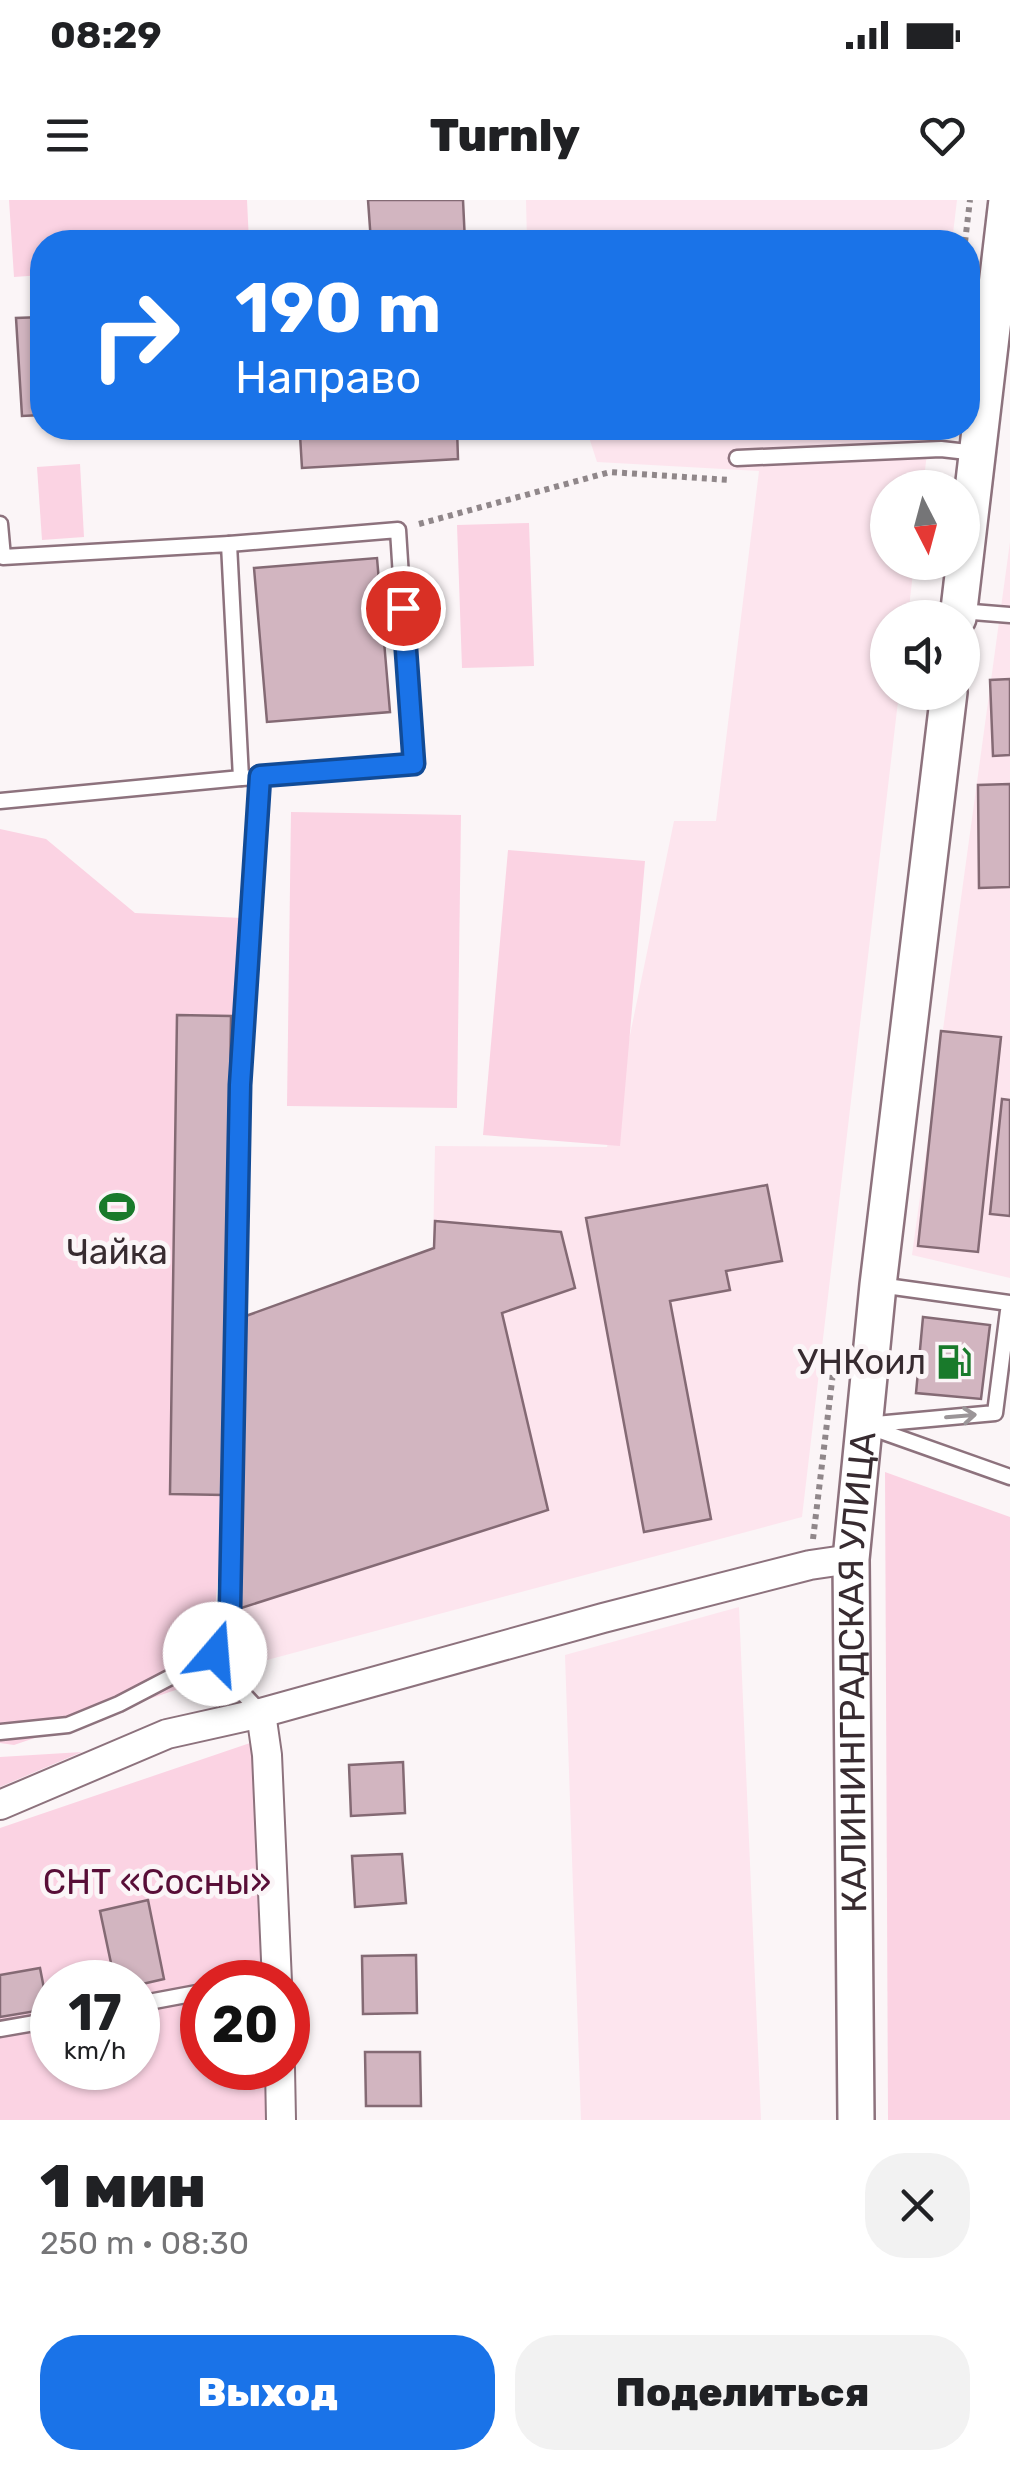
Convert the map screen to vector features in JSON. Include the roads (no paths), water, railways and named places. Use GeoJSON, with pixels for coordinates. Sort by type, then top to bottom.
{"type":"FeatureCollection","features":[{"type":"Feature","properties":{"kind":"street"},"geometry":{"type":"LineString","coordinates":[[980,436],[1007,200]]}},
{"type":"Feature","properties":{"kind":"street"},"geometry":{"type":"LineString","coordinates":[[960,600],[979,440]]}},
{"type":"Feature","properties":{"kind":"street","name":"КАЛИНИНГРАДСКАЯ УЛИЦА"},"geometry":{"type":"LineString","coordinates":[[856,2120],[852,1560],[878,1284],[947,710]]}},
{"type":"Feature","properties":{"kind":"street"},"geometry":{"type":"LineString","coordinates":[[0,1805],[166,1734],[262,1714],[603,1618],[810,1566],[852,1560]]}},
{"type":"Feature","properties":{"kind":"street"},"geometry":{"type":"LineString","coordinates":[[262,1714],[269,1960]]}},
{"type":"Feature","properties":{"kind":"street"},"geometry":{"type":"LineString","coordinates":[[280,2090],[281,2120]]}},
{"type":"Feature","properties":{"kind":"lane"},"geometry":{"type":"LineString","coordinates":[[737,458],[942,448],[978,453]]}},
{"type":"Feature","properties":{"kind":"lane"},"geometry":{"type":"LineString","coordinates":[[0,524],[2,557],[398,530],[414,764],[0,800]]}},
{"type":"Feature","properties":{"kind":"lane"},"geometry":{"type":"LineString","coordinates":[[229,544],[242,778]]}},
{"type":"Feature","properties":{"kind":"lane"},"geometry":{"type":"LineString","coordinates":[[980,614],[1010,615]]}},
{"type":"Feature","properties":{"kind":"lane"},"geometry":{"type":"LineString","coordinates":[[0,1732],[68,1725],[119,1704],[215,1654],[230,1607],[240,1085],[260,776]]}},
{"type":"Feature","properties":{"kind":"lane"},"geometry":{"type":"LineString","coordinates":[[864,1425],[995,1413],[1010,1304],[878,1284]]}},
{"type":"Feature","properties":{"kind":"lane"},"geometry":{"type":"LineString","coordinates":[[864,1425],[1010,1477]]}},
{"type":"Feature","properties":{"kind":"lane"},"geometry":{"type":"LineString","coordinates":[[215,1654],[262,1714]]}},
{"type":"Feature","properties":{"kind":"lane"},"geometry":{"type":"LineString","coordinates":[[0,2030],[30,2024]]}},
{"type":"Feature","properties":{"kind":"place","name":"Чайка"},"geometry":{"type":"Point","coordinates":[117,1207]}},
{"type":"Feature","properties":{"kind":"place","name":"УНКоил"},"geometry":{"type":"Point","coordinates":[954,1362]}},
{"type":"Feature","properties":{"kind":"park label","name":"СНТ «Сосны»"},"geometry":{"type":"Point","coordinates":[157,1882]}}]}
